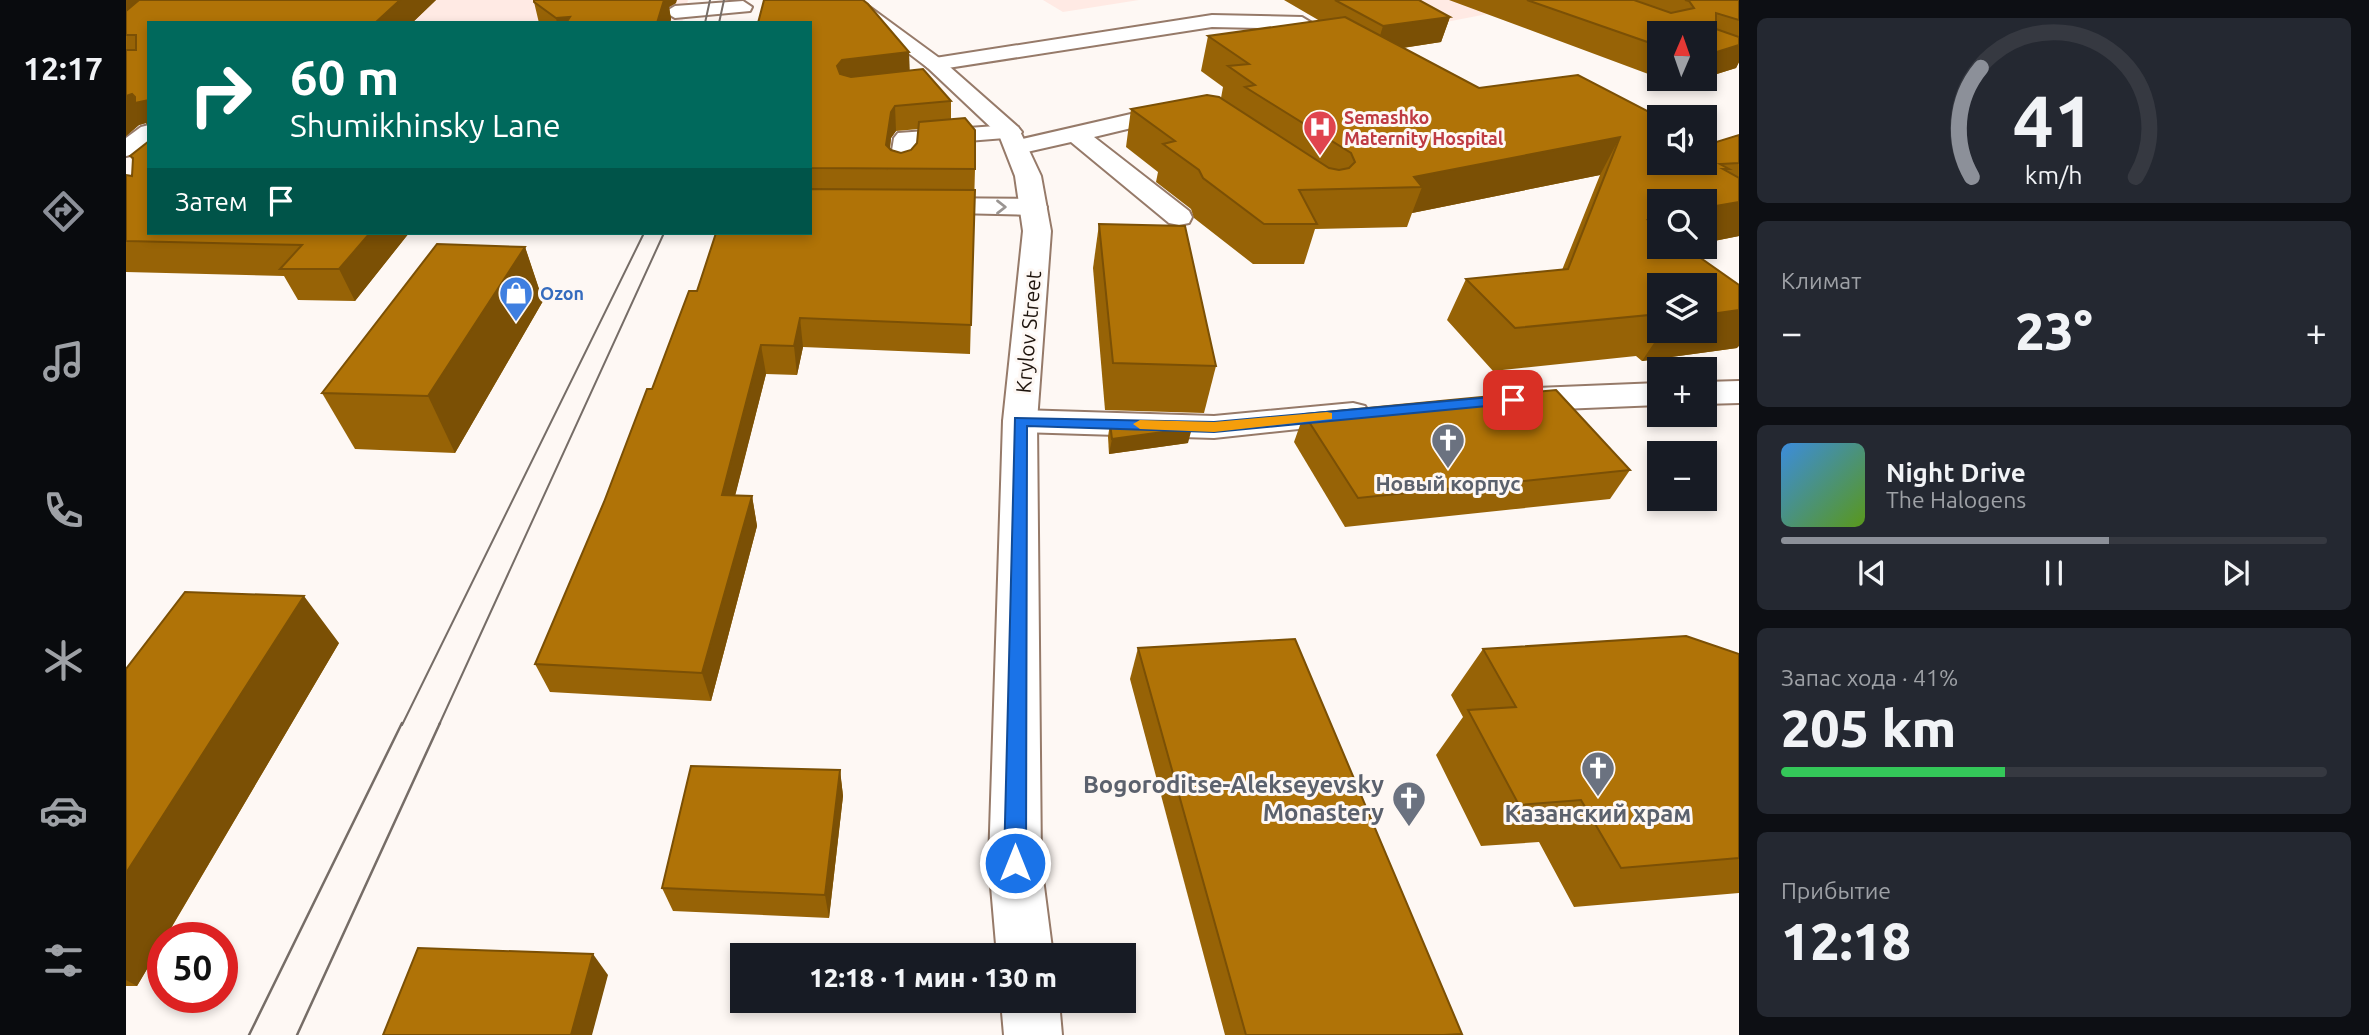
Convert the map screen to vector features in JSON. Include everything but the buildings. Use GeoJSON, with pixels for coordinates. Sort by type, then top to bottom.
{"type":"FeatureCollection","features":[{"type":"Feature","properties":{"kind":"main road","name":"Krylov Street"},"geometry":{"type":"LineString","coordinates":[[848,0],[1014,139],[1028,176],[1034,207],[1037,231],[1020,421],[1015,863],[1024,943]]}},
{"type":"Feature","properties":{"kind":"main road"},"geometry":{"type":"LineString","coordinates":[[675,12],[742,10]]}},
{"type":"Feature","properties":{"kind":"main road"},"geometry":{"type":"LineString","coordinates":[[939,76],[1212,20],[1302,23]]}},
{"type":"Feature","properties":{"kind":"main road"},"geometry":{"type":"LineString","coordinates":[[902,169],[906,138],[1014,139],[1076,134],[1144,118],[1164,117],[1206,122]]}},
{"type":"Feature","properties":{"kind":"main road"},"geometry":{"type":"LineString","coordinates":[[126,149],[147,133]]}},
{"type":"Feature","properties":{"kind":"main road"},"geometry":{"type":"LineString","coordinates":[[1076,134],[1179,217]]}},
{"type":"Feature","properties":{"kind":"main road"},"geometry":{"type":"LineString","coordinates":[[898,206],[1034,207]]}},
{"type":"Feature","properties":{"kind":"main road"},"geometry":{"type":"LineString","coordinates":[[1717,392],[1739,391]]}},
{"type":"Feature","properties":{"kind":"main road"},"geometry":{"type":"LineString","coordinates":[[1475,402],[1647,395]]}},
{"type":"Feature","properties":{"kind":"main road"},"geometry":{"type":"LineString","coordinates":[[1020,421],[1214,427],[1379,411]]}},
{"type":"Feature","properties":{"kind":"main road"},"geometry":{"type":"LineString","coordinates":[[1031,1013],[1033,1035]]}},
{"type":"Feature","properties":{"kind":"shaded area"},"geometry":{"type":"Polygon","coordinates":[[[354,0],[688,0],[683,21],[327,21],[354,0]]]}},
{"type":"Feature","properties":{"kind":"shaded area"},"geometry":{"type":"Polygon","coordinates":[[[1043,0],[1139,0],[1063,12],[1043,0]]]}},
{"type":"Feature","properties":{"kind":"shaded area"},"geometry":{"type":"Polygon","coordinates":[[[1395,0],[1559,0],[1446,22],[1395,0]]]}},
{"type":"Feature","properties":{"kind":"tram line"},"geometry":{"type":"LineString","coordinates":[[705,21],[710,0]]}},
{"type":"Feature","properties":{"kind":"tram line"},"geometry":{"type":"LineString","coordinates":[[719,21],[724,0]]}},
{"type":"Feature","properties":{"kind":"tram line"},"geometry":{"type":"LineString","coordinates":[[402,725],[643,235]]}},
{"type":"Feature","properties":{"kind":"tram line"},"geometry":{"type":"LineString","coordinates":[[439,725],[663,235]]}},
{"type":"Feature","properties":{"kind":"tram line"},"geometry":{"type":"LineString","coordinates":[[249,1035],[402,723]]}},
{"type":"Feature","properties":{"kind":"tram line"},"geometry":{"type":"LineString","coordinates":[[297,1035],[440,723]]}},
{"type":"Feature","properties":{"kind":"slow traffic"},"geometry":{"type":"LineString","coordinates":[[1140,424],[1214,427],[1327,416]]}},
{"type":"Feature","properties":{"kind":"place","name":"Semashko Maternity Hospital"},"geometry":{"type":"Point","coordinates":[1320,157]}},
{"type":"Feature","properties":{"kind":"place","name":"Ozon"},"geometry":{"type":"Point","coordinates":[516,323]}},
{"type":"Feature","properties":{"kind":"place","name":"Новый корпус"},"geometry":{"type":"Point","coordinates":[1448,470]}},
{"type":"Feature","properties":{"kind":"place","name":"Казанский храм"},"geometry":{"type":"Point","coordinates":[1598,798]}},
{"type":"Feature","properties":{"kind":"place","name":"Bogoroditse-Alekseyevsky Monastery"},"geometry":{"type":"Point","coordinates":[1409,828]}},
{"type":"Feature","properties":{"kind":"route"},"geometry":{"type":"LineString","coordinates":[[1015,863],[1020,421],[1214,427],[1513,400]]}}]}
